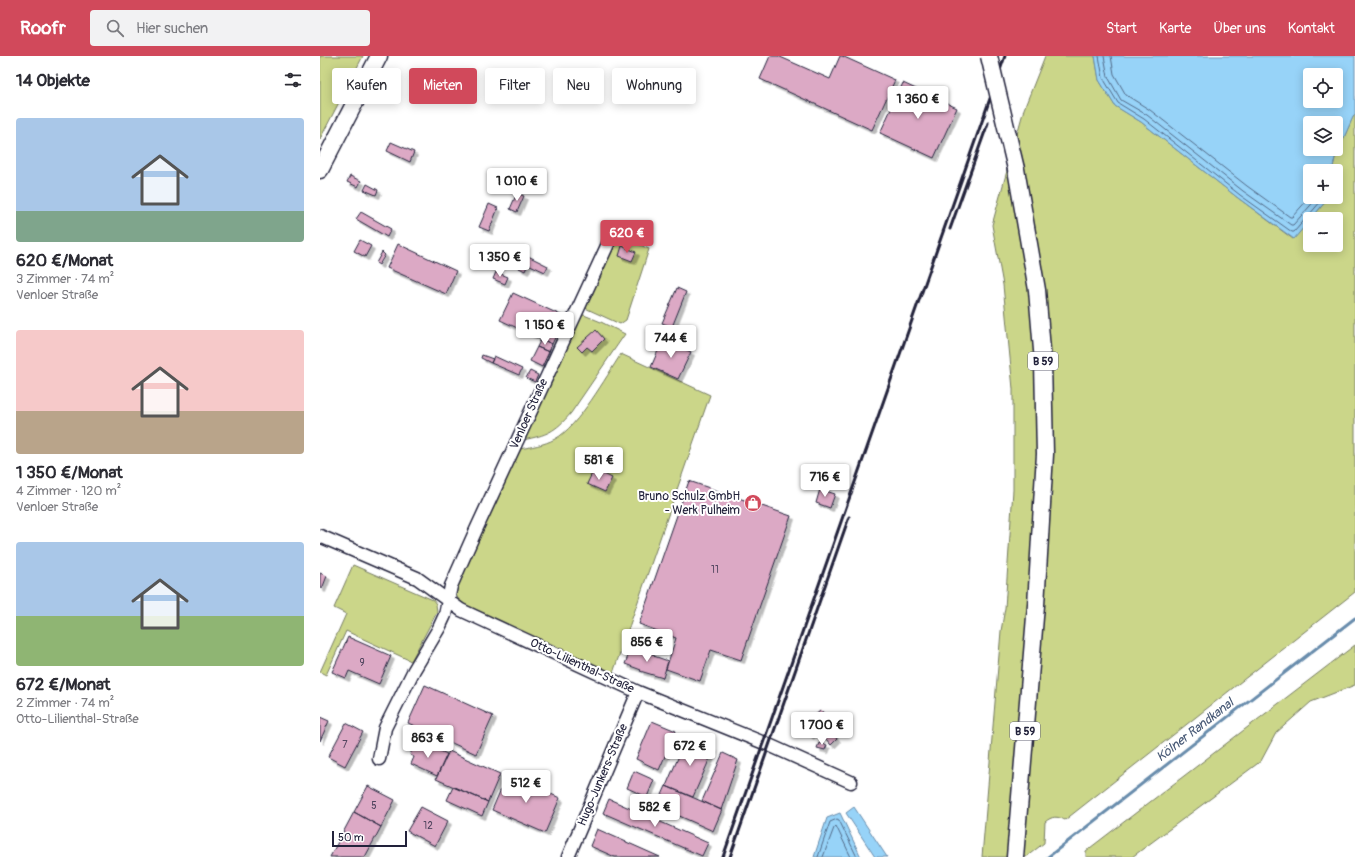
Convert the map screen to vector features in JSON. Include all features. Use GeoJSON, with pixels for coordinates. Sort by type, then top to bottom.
{"type":"FeatureCollection","features":[{"type":"Feature","properties":{"kind":"main road"},"geometry":{"type":"LineString","coordinates":[[320,170],[379,56]]}},
{"type":"Feature","properties":{"kind":"main road","name":"B 59"},"geometry":{"type":"LineString","coordinates":[[989,56],[1016,169],[1037,290],[1043,362],[1045,454],[1036,605],[1015,857]]}},
{"type":"Feature","properties":{"kind":"street","name":"Venloer Straße"},"geometry":{"type":"LineString","coordinates":[[379,759],[385,728],[414,670],[445,615],[452,586],[475,532],[614,231]]}},
{"type":"Feature","properties":{"kind":"street","name":"Otto-Lilienthal-Straße"},"geometry":{"type":"LineString","coordinates":[[320,536],[417,578],[462,610],[638,692],[769,745],[851,782]]}},
{"type":"Feature","properties":{"kind":"street","name":"Hugo-Junkers-Straße"},"geometry":{"type":"LineString","coordinates":[[568,857],[638,692]]}},
{"type":"Feature","properties":{"kind":"green space"},"geometry":{"type":"Polygon","coordinates":[[[320,56],[363,56],[357,68],[332,68],[332,104],[338,104],[320,139],[320,56]]]}},
{"type":"Feature","properties":{"kind":"green space"},"geometry":{"type":"Polygon","coordinates":[[[1045,56],[1095,56],[1099,80],[1115,106],[1141,122],[1293,239],[1303,228],[1303,252],[1343,252],[1343,212],[1317,212],[1324,204],[1343,204],[1343,164],[1334,164],[1336,156],[1343,156],[1343,140],[1355,115],[1355,592],[1065,820],[1055,817],[1045,822],[1044,843],[1026,857],[982,857],[1001,631],[1005,608],[1013,490],[1013,389],[1003,285],[992,225],[1024,109],[1045,56]]]}},
{"type":"Feature","properties":{"kind":"green space"},"geometry":{"type":"Polygon","coordinates":[[[616,234],[649,249],[626,320],[620,324],[585,308],[616,234]]]}},
{"type":"Feature","properties":{"kind":"green space"},"geometry":{"type":"Polygon","coordinates":[[[584,315],[625,334],[571,413],[560,425],[550,432],[523,440],[581,316],[584,315]]]}},
{"type":"Feature","properties":{"kind":"green space"},"geometry":{"type":"Polygon","coordinates":[[[621,354],[710,395],[613,673],[471,610],[460,602],[455,593],[519,449],[546,443],[564,433],[591,401],[621,354]]]}},
{"type":"Feature","properties":{"kind":"green space"},"geometry":{"type":"Polygon","coordinates":[[[353,565],[433,600],[436,604],[437,612],[411,661],[346,631],[326,675],[320,672],[346,614],[334,608],[353,565]]]}},
{"type":"Feature","properties":{"kind":"green space"},"geometry":{"type":"Polygon","coordinates":[[[1355,645],[1355,685],[1311,702],[1276,733],[1261,761],[1132,857],[1086,857],[1086,851],[1355,645]]]}},
{"type":"Feature","properties":{"kind":"water"},"geometry":{"type":"Polygon","coordinates":[[[1095,56],[1355,56],[1355,115],[1343,140],[1343,116],[1303,116],[1303,156],[1336,156],[1334,164],[1303,164],[1303,204],[1323,204],[1317,212],[1303,212],[1303,228],[1294,239],[1238,198],[1141,122],[1115,106],[1099,80],[1095,56]]]}},
{"type":"Feature","properties":{"kind":"water"},"geometry":{"type":"Polygon","coordinates":[[[854,807],[887,857],[875,857],[846,813],[854,807]]]}},
{"type":"Feature","properties":{"kind":"water"},"geometry":{"type":"Polygon","coordinates":[[[840,813],[861,857],[814,857],[827,818],[840,813]]]}},
{"type":"Feature","properties":{"kind":"building"},"geometry":{"type":"Polygon","coordinates":[[[770,56],[778,56],[830,79],[840,56],[842,56],[895,80],[872,130],[760,79],[770,56]]]}},
{"type":"Feature","properties":{"kind":"building"},"geometry":{"type":"Polygon","coordinates":[[[903,83],[957,108],[934,158],[880,133],[903,83]]]}},
{"type":"Feature","properties":{"kind":"building"},"geometry":{"type":"Polygon","coordinates":[[[391,142],[414,152],[410,162],[387,151],[391,142]]]}},
{"type":"Feature","properties":{"kind":"building"},"geometry":{"type":"Polygon","coordinates":[[[350,176],[361,181],[358,187],[347,182],[350,176]]]}},
{"type":"Feature","properties":{"kind":"building"},"geometry":{"type":"Polygon","coordinates":[[[367,184],[378,190],[376,195],[364,190],[367,184]]]}},
{"type":"Feature","properties":{"kind":"building"},"geometry":{"type":"Polygon","coordinates":[[[517,193],[524,196],[517,212],[510,209],[517,193]]]}},
{"type":"Feature","properties":{"kind":"building"},"geometry":{"type":"Polygon","coordinates":[[[489,204],[498,208],[489,231],[479,227],[489,204]]]}},
{"type":"Feature","properties":{"kind":"building"},"geometry":{"type":"Polygon","coordinates":[[[361,212],[391,229],[387,237],[356,219],[361,212]]]}},
{"type":"Feature","properties":{"kind":"building"},"geometry":{"type":"Polygon","coordinates":[[[360,240],[371,246],[365,257],[354,251],[360,240]]]}},
{"type":"Feature","properties":{"kind":"building"},"geometry":{"type":"Polygon","coordinates":[[[398,244],[456,271],[446,294],[387,268],[398,244]]]}},
{"type":"Feature","properties":{"kind":"building"},"geometry":{"type":"Polygon","coordinates":[[[622,246],[636,252],[632,261],[619,256],[622,246]]]}},
{"type":"Feature","properties":{"kind":"building"},"geometry":{"type":"Polygon","coordinates":[[[516,250],[548,266],[545,272],[513,257],[516,250]]]}},
{"type":"Feature","properties":{"kind":"building"},"geometry":{"type":"Polygon","coordinates":[[[382,252],[385,255],[379,265],[376,263],[382,252]]]}},
{"type":"Feature","properties":{"kind":"building"},"geometry":{"type":"Polygon","coordinates":[[[522,261],[528,264],[525,271],[519,268],[522,261]]]}},
{"type":"Feature","properties":{"kind":"building"},"geometry":{"type":"Polygon","coordinates":[[[496,272],[508,277],[505,284],[493,279],[496,272]]]}},
{"type":"Feature","properties":{"kind":"building"},"geometry":{"type":"Polygon","coordinates":[[[677,288],[686,292],[672,327],[662,323],[677,288]]]}},
{"type":"Feature","properties":{"kind":"building"},"geometry":{"type":"Polygon","coordinates":[[[513,293],[565,317],[552,344],[500,320],[513,293]]]}},
{"type":"Feature","properties":{"kind":"building"},"geometry":{"type":"Polygon","coordinates":[[[596,330],[604,339],[592,351],[587,347],[582,352],[577,347],[596,330]]]}},
{"type":"Feature","properties":{"kind":"building"},"geometry":{"type":"Polygon","coordinates":[[[541,339],[552,344],[549,352],[537,347],[541,339]]]}},
{"type":"Feature","properties":{"kind":"building"},"geometry":{"type":"Polygon","coordinates":[[[663,339],[691,352],[678,379],[651,367],[663,339]]]}},
{"type":"Feature","properties":{"kind":"building"},"geometry":{"type":"Polygon","coordinates":[[[537,347],[549,352],[542,367],[530,361],[537,347]]]}},
{"type":"Feature","properties":{"kind":"building"},"geometry":{"type":"Polygon","coordinates":[[[482,355],[493,359],[491,363],[481,358],[482,355]]]}},
{"type":"Feature","properties":{"kind":"building"},"geometry":{"type":"Polygon","coordinates":[[[494,356],[522,369],[519,375],[491,363],[494,356]]]}},
{"type":"Feature","properties":{"kind":"building"},"geometry":{"type":"Polygon","coordinates":[[[530,371],[538,375],[535,382],[526,378],[530,371]]]}},
{"type":"Feature","properties":{"kind":"building"},"geometry":{"type":"Polygon","coordinates":[[[594,469],[612,478],[605,492],[587,484],[594,469]]]}},
{"type":"Feature","properties":{"kind":"building"},"geometry":{"type":"Polygon","coordinates":[[[689,481],[791,516],[741,660],[711,650],[700,681],[666,669],[676,638],[639,624],[689,481]]]}},
{"type":"Feature","properties":{"kind":"building"},"geometry":{"type":"Polygon","coordinates":[[[820,489],[835,494],[830,508],[816,503],[820,489]]]}},
{"type":"Feature","properties":{"kind":"building"},"geometry":{"type":"Polygon","coordinates":[[[320,573],[327,576],[322,589],[320,588],[320,573]]]}},
{"type":"Feature","properties":{"kind":"building"},"geometry":{"type":"Polygon","coordinates":[[[348,637],[391,656],[379,684],[349,671],[346,678],[332,672],[348,637]]]}},
{"type":"Feature","properties":{"kind":"building"},"geometry":{"type":"Polygon","coordinates":[[[631,648],[646,653],[647,652],[668,661],[663,678],[640,671],[641,670],[625,664],[631,648]]]}},
{"type":"Feature","properties":{"kind":"building"},"geometry":{"type":"Polygon","coordinates":[[[425,685],[493,716],[476,754],[408,723],[425,685]]]}},
{"type":"Feature","properties":{"kind":"building"},"geometry":{"type":"Polygon","coordinates":[[[821,710],[829,720],[810,736],[802,727],[821,710]]]}},
{"type":"Feature","properties":{"kind":"building"},"geometry":{"type":"Polygon","coordinates":[[[320,717],[329,721],[320,741],[320,717]]]}},
{"type":"Feature","properties":{"kind":"building"},"geometry":{"type":"Polygon","coordinates":[[[652,721],[676,731],[659,770],[636,759],[652,721]]]}},
{"type":"Feature","properties":{"kind":"building"},"geometry":{"type":"Polygon","coordinates":[[[346,723],[363,732],[345,766],[328,757],[346,723]]]}},
{"type":"Feature","properties":{"kind":"building"},"geometry":{"type":"Polygon","coordinates":[[[827,724],[837,739],[831,745],[819,731],[827,724]]]}},
{"type":"Feature","properties":{"kind":"building"},"geometry":{"type":"Polygon","coordinates":[[[687,737],[714,749],[693,797],[666,786],[687,737]]]}},
{"type":"Feature","properties":{"kind":"building"},"geometry":{"type":"Polygon","coordinates":[[[421,742],[447,754],[437,776],[411,764],[414,757],[410,755],[413,747],[418,749],[421,742]]]}},
{"type":"Feature","properties":{"kind":"building"},"geometry":{"type":"Polygon","coordinates":[[[819,743],[827,745],[825,750],[817,748],[819,743]]]}},
{"type":"Feature","properties":{"kind":"building"},"geometry":{"type":"Polygon","coordinates":[[[449,751],[500,774],[488,802],[436,779],[449,751]]]}},
{"type":"Feature","properties":{"kind":"building"},"geometry":{"type":"Polygon","coordinates":[[[723,753],[738,760],[721,810],[702,801],[723,753]]]}},
{"type":"Feature","properties":{"kind":"building"},"geometry":{"type":"Polygon","coordinates":[[[634,771],[654,780],[647,797],[627,788],[634,771]]]}},
{"type":"Feature","properties":{"kind":"building"},"geometry":{"type":"Polygon","coordinates":[[[507,775],[560,798],[545,833],[492,810],[507,775]]]}},
{"type":"Feature","properties":{"kind":"building"},"geometry":{"type":"Polygon","coordinates":[[[368,786],[395,800],[381,827],[354,812],[368,786]]]}},
{"type":"Feature","properties":{"kind":"building"},"geometry":{"type":"Polygon","coordinates":[[[666,786],[722,810],[713,831],[657,806],[666,786]]]}},
{"type":"Feature","properties":{"kind":"building"},"geometry":{"type":"Polygon","coordinates":[[[453,787],[488,802],[482,816],[447,800],[453,787]]]}},
{"type":"Feature","properties":{"kind":"building"},"geometry":{"type":"Polygon","coordinates":[[[609,799],[708,843],[702,856],[603,813],[609,799]]]}},
{"type":"Feature","properties":{"kind":"building"},"geometry":{"type":"Polygon","coordinates":[[[421,807],[448,821],[435,846],[407,831],[421,807]]]}},
{"type":"Feature","properties":{"kind":"building"},"geometry":{"type":"Polygon","coordinates":[[[354,812],[381,827],[365,857],[330,857],[354,812]]]}},
{"type":"Feature","properties":{"kind":"building"},"geometry":{"type":"Polygon","coordinates":[[[597,829],[660,857],[615,857],[590,846],[597,829]]]}},
{"type":"Feature","properties":{"kind":"waterway","name":"Kölner Randkanal"},"geometry":{"type":"LineString","coordinates":[[1048,857],[1355,618]]}},
{"type":"Feature","properties":{"kind":"railway"},"geometry":{"type":"LineString","coordinates":[[723,857],[1005,56]]}},
{"type":"Feature","properties":{"kind":"railway"},"geometry":{"type":"LineString","coordinates":[[950,229],[988,123]]}},
{"type":"Feature","properties":{"kind":"railway"},"geometry":{"type":"LineString","coordinates":[[730,857],[849,517]]}},
{"type":"Feature","properties":{"kind":"place","name":"Bruno Schulz GmbH - Werk Pulheim"},"geometry":{"type":"Point","coordinates":[753,503]}}]}
